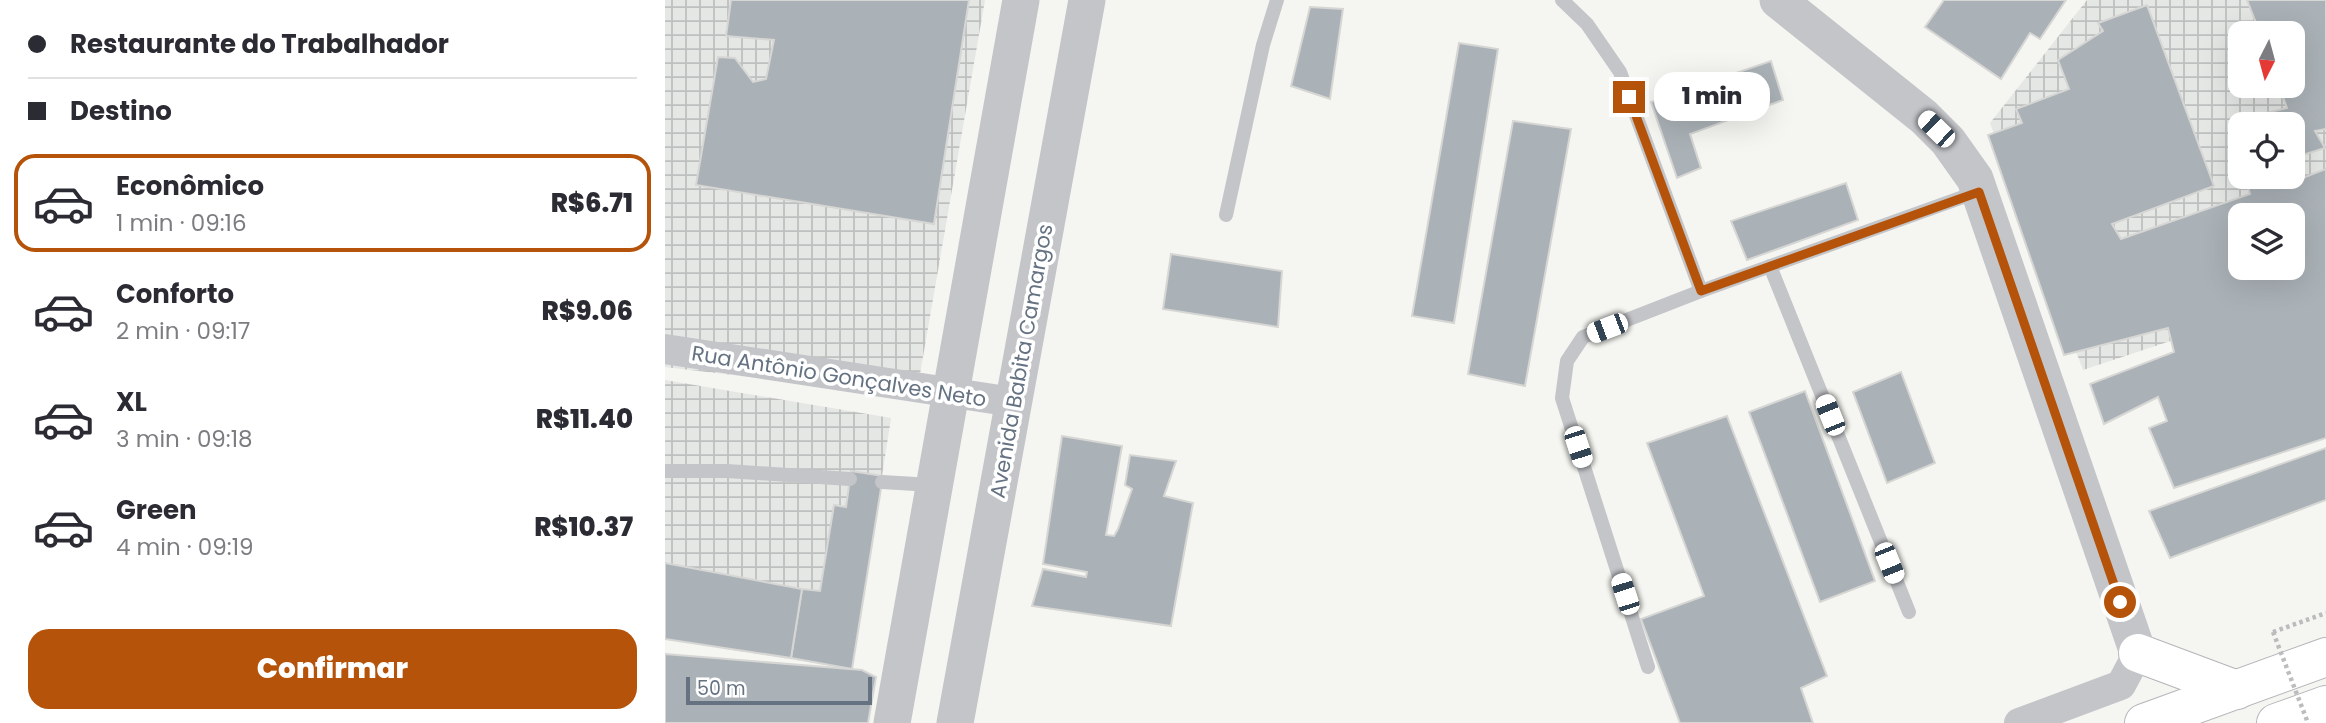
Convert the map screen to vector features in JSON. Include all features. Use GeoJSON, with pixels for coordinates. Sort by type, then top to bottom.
{"type":"FeatureCollection","features":[{"type":"Feature","properties":{"kind":"highway"},"geometry":{"type":"LineString","coordinates":[[2138,653],[2237,690]]}},
{"type":"Feature","properties":{"kind":"highway"},"geometry":{"type":"LineString","coordinates":[[2144,723],[2326,657]]}},
{"type":"Feature","properties":{"kind":"highway"},"geometry":{"type":"LineString","coordinates":[[2306,723],[2326,708]]}},
{"type":"Feature","properties":{"kind":"highway"},"geometry":{"type":"LineString","coordinates":[[2276,723],[2326,708]]}},
{"type":"Feature","properties":{"kind":"street"},"geometry":{"type":"LineString","coordinates":[[892,723],[1021,0]]}},
{"type":"Feature","properties":{"kind":"street","name":"Avenida Babita Camargos"},"geometry":{"type":"LineString","coordinates":[[955,723],[1087,0]]}},
{"type":"Feature","properties":{"kind":"street"},"geometry":{"type":"LineString","coordinates":[[1778,0],[1924,117],[1948,141],[1975,179],[2138,653],[2121,685],[2019,723]]}},
{"type":"Feature","properties":{"kind":"street","name":"Rua Antônio Gonçalves Neto"},"geometry":{"type":"LineString","coordinates":[[665,349],[1013,402]]}},
{"type":"Feature","properties":{"kind":"lane"},"geometry":{"type":"LineString","coordinates":[[1226,215],[1263,45],[1277,0]]}},
{"type":"Feature","properties":{"kind":"lane"},"geometry":{"type":"LineString","coordinates":[[1562,0],[1587,24],[1620,72],[1701,291]]}},
{"type":"Feature","properties":{"kind":"lane"},"geometry":{"type":"LineString","coordinates":[[1648,667],[1562,398],[1567,361],[1583,337],[1701,291],[1979,192]]}},
{"type":"Feature","properties":{"kind":"lane"},"geometry":{"type":"LineString","coordinates":[[1770,266],[1909,612]]}},
{"type":"Feature","properties":{"kind":"lane"},"geometry":{"type":"LineString","coordinates":[[665,471],[727,471],[850,479]]}},
{"type":"Feature","properties":{"kind":"lane"},"geometry":{"type":"LineString","coordinates":[[882,482],[934,485]]}},
{"type":"Feature","properties":{"kind":"path"},"geometry":{"type":"LineString","coordinates":[[2306,723],[2273,632],[2326,614]]}},
{"type":"Feature","properties":{"kind":"shaded area"},"geometry":{"type":"Polygon","coordinates":[[[665,0],[985,0],[916,397],[665,367],[665,0]]]}},
{"type":"Feature","properties":{"kind":"shaded area"},"geometry":{"type":"Polygon","coordinates":[[[2087,0],[2326,0],[2326,304],[2321,291],[2083,370],[1990,123],[2087,0]]]}},
{"type":"Feature","properties":{"kind":"shaded area"},"geometry":{"type":"Polygon","coordinates":[[[665,380],[891,418],[852,669],[665,639],[665,380]]]}},
{"type":"Feature","properties":{"kind":"building"},"geometry":{"type":"Polygon","coordinates":[[[731,0],[969,0],[934,224],[696,185],[718,57],[735,58],[753,82],[766,79],[774,40],[726,36],[731,0]]]}},
{"type":"Feature","properties":{"kind":"building"},"geometry":{"type":"Polygon","coordinates":[[[1944,0],[2066,0],[2040,39],[2030,33],[2001,79],[1925,27],[1944,0]]]}},
{"type":"Feature","properties":{"kind":"building"},"geometry":{"type":"Polygon","coordinates":[[[2247,0],[2326,0],[2326,129],[2315,131],[2325,148],[2305,154],[2305,112],[2270,112],[2287,108],[2283,98],[2305,98],[2305,21],[2255,21],[2247,0]]]}},
{"type":"Feature","properties":{"kind":"building"},"geometry":{"type":"Polygon","coordinates":[[[2147,5],[2214,186],[2112,224],[2121,239],[2250,194],[2248,189],[2305,189],[2305,177],[2326,169],[2326,438],[2174,488],[2149,428],[2167,421],[2158,397],[2104,424],[2090,384],[2174,352],[2168,328],[2064,355],[1988,135],[2022,123],[2016,109],[2069,89],[2058,60],[2103,31],[2098,23],[2147,5]]]}},
{"type":"Feature","properties":{"kind":"building"},"geometry":{"type":"Polygon","coordinates":[[[1310,7],[1343,9],[1330,99],[1291,86],[1310,7]]]}},
{"type":"Feature","properties":{"kind":"building"},"geometry":{"type":"Polygon","coordinates":[[[1459,43],[1498,49],[1454,323],[1412,316],[1459,43]]]}},
{"type":"Feature","properties":{"kind":"building"},"geometry":{"type":"Polygon","coordinates":[[[1771,61],[1783,100],[1690,134],[1701,168],[1677,178],[1651,102],[1771,61]]]}},
{"type":"Feature","properties":{"kind":"building"},"geometry":{"type":"Polygon","coordinates":[[[1513,121],[1571,129],[1525,386],[1468,374],[1513,121]]]}},
{"type":"Feature","properties":{"kind":"building"},"geometry":{"type":"Polygon","coordinates":[[[1846,183],[1858,220],[1747,260],[1731,221],[1846,183]]]}},
{"type":"Feature","properties":{"kind":"building"},"geometry":{"type":"Polygon","coordinates":[[[1171,254],[1282,271],[1278,327],[1163,309],[1171,254]]]}},
{"type":"Feature","properties":{"kind":"building"},"geometry":{"type":"Polygon","coordinates":[[[1901,372],[1935,463],[1887,483],[1853,392],[1901,372]]]}},
{"type":"Feature","properties":{"kind":"building"},"geometry":{"type":"Polygon","coordinates":[[[1805,391],[1875,581],[1820,602],[1749,412],[1805,391]]]}},
{"type":"Feature","properties":{"kind":"building"},"geometry":{"type":"Polygon","coordinates":[[[1727,416],[1827,676],[1801,688],[1813,723],[1680,723],[1641,619],[1704,596],[1647,443],[1727,416]]]}},
{"type":"Feature","properties":{"kind":"building"},"geometry":{"type":"Polygon","coordinates":[[[1062,436],[1122,446],[1106,535],[1114,536],[1118,529],[1132,489],[1125,485],[1130,455],[1176,461],[1164,496],[1193,503],[1171,626],[1032,606],[1043,569],[1086,577],[1087,572],[1043,564],[1062,436]]]}},
{"type":"Feature","properties":{"kind":"building"},"geometry":{"type":"Polygon","coordinates":[[[2326,448],[2326,500],[2170,558],[2149,511],[2326,448]]]}},
{"type":"Feature","properties":{"kind":"building"},"geometry":{"type":"Polygon","coordinates":[[[851,471],[883,476],[852,669],[791,658],[802,589],[820,591],[834,505],[846,507],[851,471]]]}},
{"type":"Feature","properties":{"kind":"building"},"geometry":{"type":"Polygon","coordinates":[[[665,563],[802,589],[791,658],[665,639],[665,563]]]}},
{"type":"Feature","properties":{"kind":"building"},"geometry":{"type":"Polygon","coordinates":[[[665,654],[862,670],[876,677],[868,723],[665,723],[665,654]]]}},
{"type":"Feature","properties":{"kind":"route"},"geometry":{"type":"LineString","coordinates":[[1629,97],[1701,291],[1979,192],[2120,602]]}}]}
